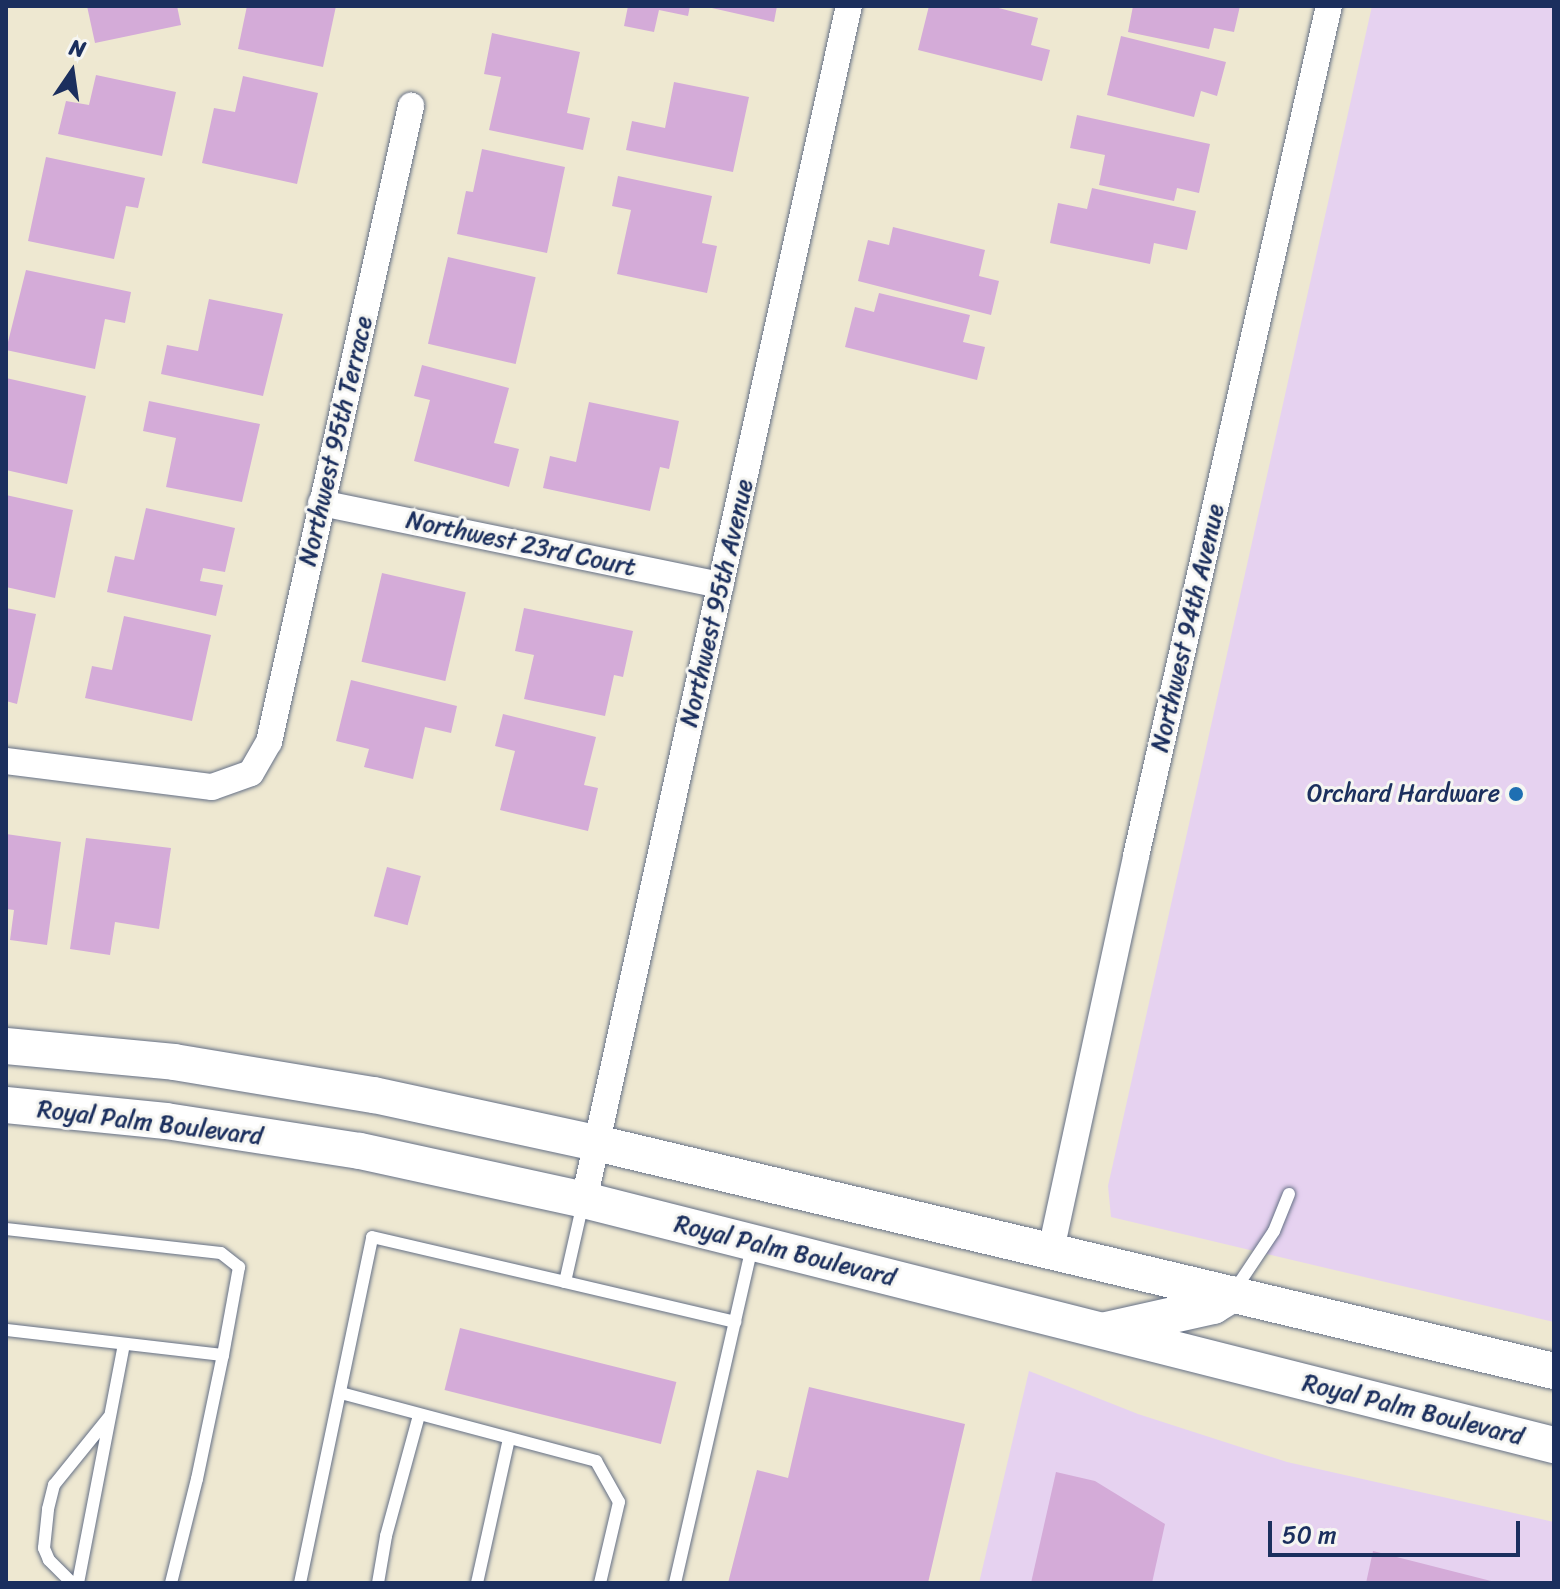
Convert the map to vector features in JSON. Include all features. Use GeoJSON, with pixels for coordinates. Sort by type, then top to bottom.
{"type":"FeatureCollection","features":[{"type":"Feature","properties":{"kind":"main road"},"geometry":{"type":"LineString","coordinates":[[6,1046],[174,1062],[374,1095],[596,1143],[1554,1371]]}},
{"type":"Feature","properties":{"kind":"main road","name":"Royal Palm Boulevard"},"geometry":{"type":"LineString","coordinates":[[6,1105],[166,1121],[360,1151],[584,1200],[1554,1445]]}},
{"type":"Feature","properties":{"kind":"main road"},"geometry":{"type":"LineString","coordinates":[[1097,1332],[1213,1306],[1233,1294]]}},
{"type":"Feature","properties":{"kind":"street","name":"Northwest 95th Avenue"},"geometry":{"type":"LineString","coordinates":[[584,1200],[849,6]]}},
{"type":"Feature","properties":{"kind":"street","name":"Northwest 94th Avenue"},"geometry":{"type":"LineString","coordinates":[[1051,1250],[1136,856],[1329,6]]}},
{"type":"Feature","properties":{"kind":"street","name":"Northwest 95th Terrace"},"geometry":{"type":"LineString","coordinates":[[6,761],[212,787],[251,773],[269,742],[411,106]]}},
{"type":"Feature","properties":{"kind":"street","name":"Northwest 23rd Court"},"geometry":{"type":"LineString","coordinates":[[321,503],[721,585]]}},
{"type":"Feature","properties":{"kind":"lane"},"geometry":{"type":"LineString","coordinates":[[1233,1294],[1274,1231],[1289,1194]]}},
{"type":"Feature","properties":{"kind":"lane"},"geometry":{"type":"LineString","coordinates":[[565,1282],[584,1200]]}},
{"type":"Feature","properties":{"kind":"lane"},"geometry":{"type":"LineString","coordinates":[[6,1229],[221,1253],[239,1267],[197,1479],[171,1583]]}},
{"type":"Feature","properties":{"kind":"lane"},"geometry":{"type":"LineString","coordinates":[[300,1583],[372,1237],[735,1322]]}},
{"type":"Feature","properties":{"kind":"lane"},"geometry":{"type":"LineString","coordinates":[[675,1583],[753,1243]]}},
{"type":"Feature","properties":{"kind":"lane"},"geometry":{"type":"LineString","coordinates":[[6,1330],[223,1355]]}},
{"type":"Feature","properties":{"kind":"lane"},"geometry":{"type":"LineString","coordinates":[[111,1414],[54,1485],[48,1509],[44,1548],[49,1560],[75,1583],[111,1414],[124,1344]]}},
{"type":"Feature","properties":{"kind":"lane"},"geometry":{"type":"LineString","coordinates":[[341,1393],[596,1461],[619,1502],[600,1583]]}},
{"type":"Feature","properties":{"kind":"lane"},"geometry":{"type":"LineString","coordinates":[[378,1583],[386,1536],[419,1415]]}},
{"type":"Feature","properties":{"kind":"lane"},"geometry":{"type":"LineString","coordinates":[[477,1583],[509,1439]]}},
{"type":"Feature","properties":{"kind":"shaded area"},"geometry":{"type":"Polygon","coordinates":[[[1372,6],[1554,6],[1554,1322],[1111,1217],[1108,1186],[1372,6]]]}},
{"type":"Feature","properties":{"kind":"shaded area"},"geometry":{"type":"Polygon","coordinates":[[[1029,1371],[1138,1414],[1287,1462],[1554,1522],[1554,1583],[979,1583],[1029,1371]]]}},
{"type":"Feature","properties":{"kind":"building"},"geometry":{"type":"Polygon","coordinates":[[[87,6],[177,6],[181,25],[95,43],[87,6]]]}},
{"type":"Feature","properties":{"kind":"building"},"geometry":{"type":"Polygon","coordinates":[[[247,6],[336,6],[323,67],[238,49],[247,6]]]}},
{"type":"Feature","properties":{"kind":"building"},"geometry":{"type":"Polygon","coordinates":[[[628,6],[690,6],[688,16],[659,10],[654,32],[624,26],[628,6]]]}},
{"type":"Feature","properties":{"kind":"building"},"geometry":{"type":"Polygon","coordinates":[[[703,6],[777,6],[774,22],[703,6]]]}},
{"type":"Feature","properties":{"kind":"building"},"geometry":{"type":"Polygon","coordinates":[[[929,6],[991,6],[1038,18],[1031,45],[1050,50],[1042,81],[918,50],[929,6]]]}},
{"type":"Feature","properties":{"kind":"building"},"geometry":{"type":"Polygon","coordinates":[[[1133,6],[1240,6],[1234,32],[1214,28],[1209,49],[1128,32],[1133,6]]]}},
{"type":"Feature","properties":{"kind":"building"},"geometry":{"type":"Polygon","coordinates":[[[492,33],[580,52],[567,113],[590,118],[583,150],[489,130],[501,77],[484,74],[492,33]]]}},
{"type":"Feature","properties":{"kind":"building"},"geometry":{"type":"Polygon","coordinates":[[[1121,36],[1226,62],[1217,96],[1201,91],[1194,117],[1107,95],[1121,36]]]}},
{"type":"Feature","properties":{"kind":"building"},"geometry":{"type":"Polygon","coordinates":[[[96,75],[176,92],[162,156],[58,134],[66,101],[89,105],[96,75]]]}},
{"type":"Feature","properties":{"kind":"building"},"geometry":{"type":"Polygon","coordinates":[[[243,76],[318,93],[297,184],[202,163],[214,108],[235,112],[243,76]]]}},
{"type":"Feature","properties":{"kind":"building"},"geometry":{"type":"Polygon","coordinates":[[[674,82],[749,97],[733,172],[626,150],[632,121],[665,128],[674,82]]]}},
{"type":"Feature","properties":{"kind":"building"},"geometry":{"type":"Polygon","coordinates":[[[1077,115],[1210,144],[1199,193],[1177,188],[1174,201],[1099,185],[1105,155],[1070,148],[1077,115]]]}},
{"type":"Feature","properties":{"kind":"building"},"geometry":{"type":"Polygon","coordinates":[[[482,149],[565,167],[547,253],[457,234],[466,191],[473,192],[482,149]]]}},
{"type":"Feature","properties":{"kind":"building"},"geometry":{"type":"Polygon","coordinates":[[[46,157],[145,178],[138,208],[126,206],[114,259],[28,241],[46,157]]]}},
{"type":"Feature","properties":{"kind":"building"},"geometry":{"type":"Polygon","coordinates":[[[618,176],[712,196],[702,243],[717,246],[707,293],[617,274],[631,210],[612,206],[618,176]]]}},
{"type":"Feature","properties":{"kind":"building"},"geometry":{"type":"Polygon","coordinates":[[[1092,188],[1196,211],[1187,250],[1154,243],[1150,264],[1050,243],[1058,203],[1087,209],[1092,188]]]}},
{"type":"Feature","properties":{"kind":"building"},"geometry":{"type":"Polygon","coordinates":[[[893,227],[985,250],[979,276],[999,281],[991,315],[858,281],[868,240],[889,245],[893,227]]]}},
{"type":"Feature","properties":{"kind":"building"},"geometry":{"type":"Polygon","coordinates":[[[448,257],[536,277],[516,364],[428,344],[448,257]]]}},
{"type":"Feature","properties":{"kind":"building"},"geometry":{"type":"Polygon","coordinates":[[[26,270],[131,292],[125,323],[105,319],[95,369],[6,350],[26,270]]]}},
{"type":"Feature","properties":{"kind":"building"},"geometry":{"type":"Polygon","coordinates":[[[879,293],[970,315],[963,342],[985,347],[977,380],[845,347],[855,307],[874,312],[879,293]]]}},
{"type":"Feature","properties":{"kind":"building"},"geometry":{"type":"Polygon","coordinates":[[[209,299],[283,314],[263,396],[161,374],[167,345],[198,351],[209,299]]]}},
{"type":"Feature","properties":{"kind":"building"},"geometry":{"type":"Polygon","coordinates":[[[422,365],[509,388],[494,443],[519,449],[509,487],[414,461],[430,400],[414,396],[422,365]]]}},
{"type":"Feature","properties":{"kind":"building"},"geometry":{"type":"Polygon","coordinates":[[[6,378],[86,396],[67,484],[6,470],[6,378]]]}},
{"type":"Feature","properties":{"kind":"building"},"geometry":{"type":"Polygon","coordinates":[[[149,401],[260,424],[242,502],[166,487],[176,438],[143,431],[149,401]]]}},
{"type":"Feature","properties":{"kind":"building"},"geometry":{"type":"Polygon","coordinates":[[[589,402],[679,421],[669,469],[660,467],[650,511],[543,488],[550,456],[576,462],[589,402]]]}},
{"type":"Feature","properties":{"kind":"building"},"geometry":{"type":"Polygon","coordinates":[[[6,495],[73,510],[55,598],[6,587],[6,495]]]}},
{"type":"Feature","properties":{"kind":"building"},"geometry":{"type":"Polygon","coordinates":[[[146,508],[235,528],[225,572],[203,568],[200,581],[223,585],[216,616],[107,592],[115,556],[134,560],[146,508]]]}},
{"type":"Feature","properties":{"kind":"building"},"geometry":{"type":"Polygon","coordinates":[[[382,573],[466,592],[445,681],[362,662],[382,573]]]}},
{"type":"Feature","properties":{"kind":"building"},"geometry":{"type":"Polygon","coordinates":[[[6,608],[36,614],[17,704],[6,701],[6,608]]]}},
{"type":"Feature","properties":{"kind":"building"},"geometry":{"type":"Polygon","coordinates":[[[524,608],[633,631],[623,677],[614,675],[605,716],[524,699],[534,655],[515,651],[524,608]]]}},
{"type":"Feature","properties":{"kind":"building"},"geometry":{"type":"Polygon","coordinates":[[[124,616],[211,635],[192,721],[85,698],[92,666],[112,670],[124,616]]]}},
{"type":"Feature","properties":{"kind":"building"},"geometry":{"type":"Polygon","coordinates":[[[351,680],[457,706],[451,733],[425,727],[413,779],[364,767],[369,749],[336,741],[351,680]]]}},
{"type":"Feature","properties":{"kind":"building"},"geometry":{"type":"Polygon","coordinates":[[[503,714],[596,737],[584,785],[598,788],[588,831],[500,810],[515,751],[495,746],[503,714]]]}},
{"type":"Feature","properties":{"kind":"building"},"geometry":{"type":"Polygon","coordinates":[[[6,834],[61,842],[47,945],[10,940],[14,910],[6,909],[6,834]]]}},
{"type":"Feature","properties":{"kind":"building"},"geometry":{"type":"Polygon","coordinates":[[[86,838],[171,848],[159,929],[115,922],[110,955],[70,949],[86,838]]]}},
{"type":"Feature","properties":{"kind":"building"},"geometry":{"type":"Polygon","coordinates":[[[387,867],[421,876],[408,925],[374,916],[387,867]]]}},
{"type":"Feature","properties":{"kind":"building"},"geometry":{"type":"Polygon","coordinates":[[[460,1328],[676,1382],[661,1444],[445,1390],[460,1328]]]}},
{"type":"Feature","properties":{"kind":"building"},"geometry":{"type":"Polygon","coordinates":[[[809,1387],[965,1424],[928,1583],[728,1583],[757,1470],[788,1478],[809,1387]]]}},
{"type":"Feature","properties":{"kind":"building"},"geometry":{"type":"Polygon","coordinates":[[[1056,1472],[1095,1481],[1165,1524],[1152,1583],[1031,1583],[1056,1472]]]}},
{"type":"Feature","properties":{"kind":"building"},"geometry":{"type":"Polygon","coordinates":[[[1373,1551],[1495,1582],[1495,1583],[1366,1583],[1373,1551]]]}},
{"type":"Feature","properties":{"kind":"place","name":"Orchard Hardware"},"geometry":{"type":"Point","coordinates":[1516,794]}}]}
